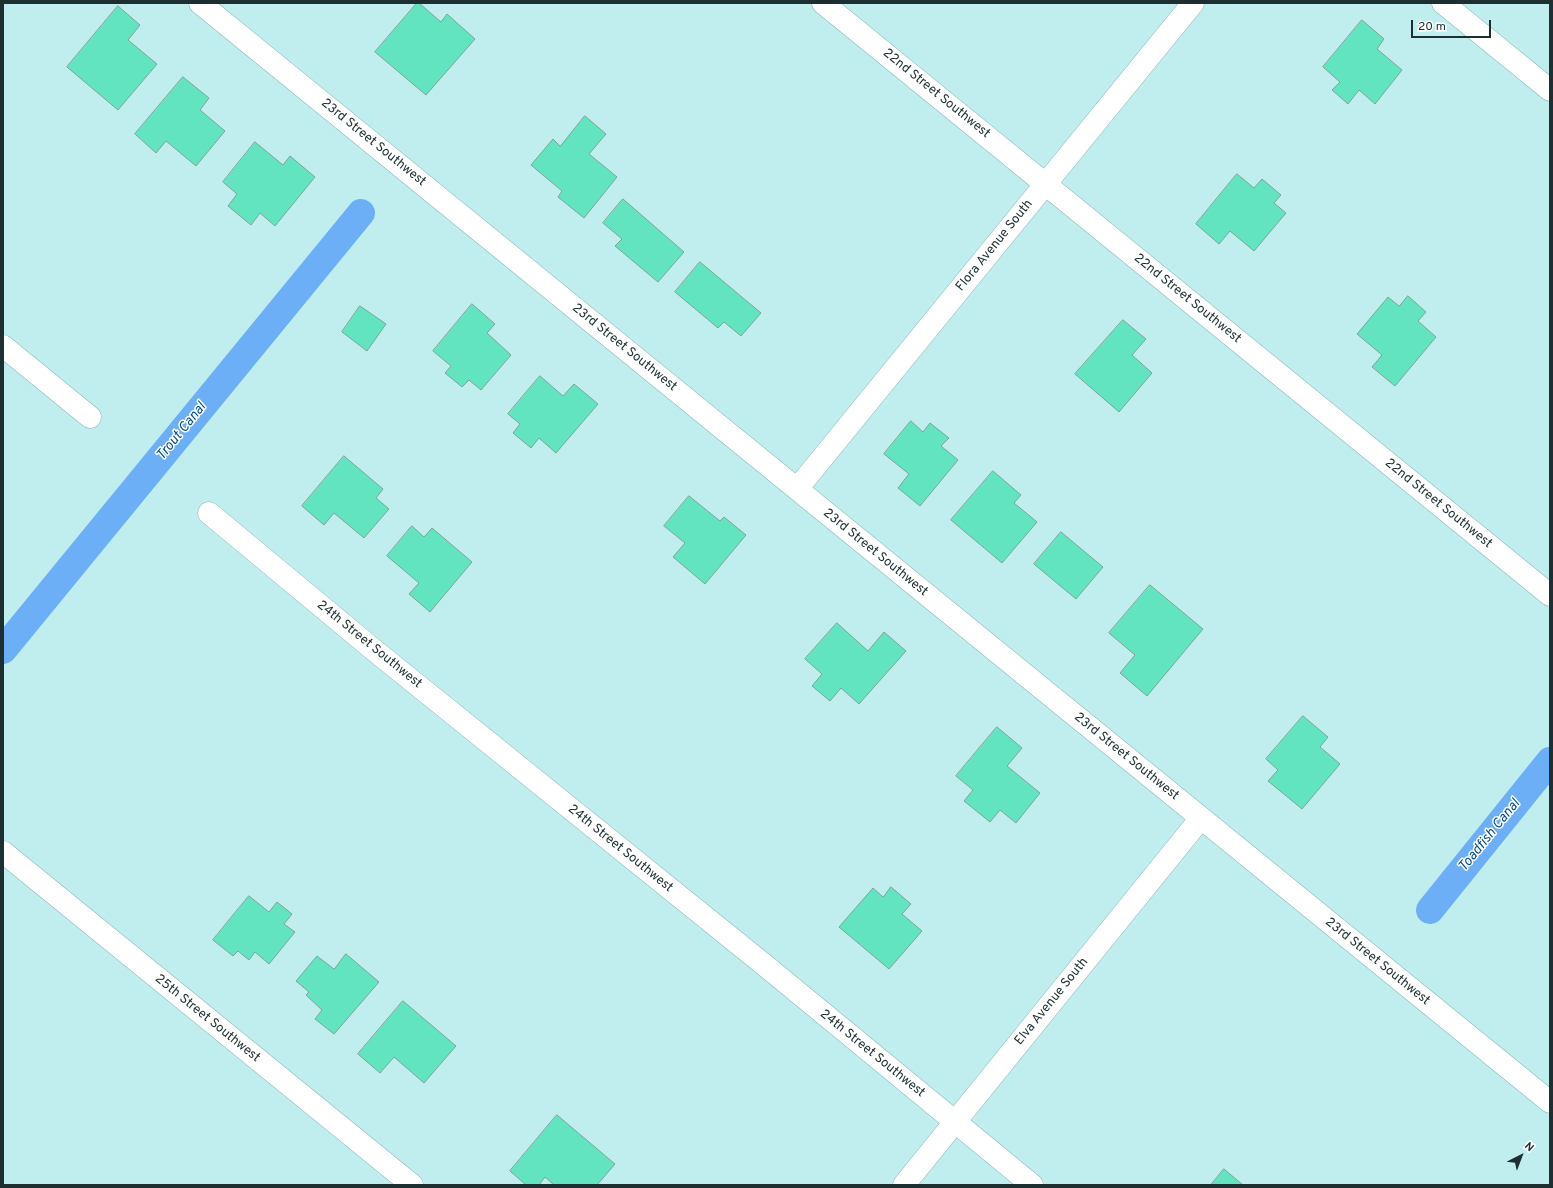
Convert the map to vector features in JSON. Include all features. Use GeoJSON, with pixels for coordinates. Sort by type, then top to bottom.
{"type":"FeatureCollection","features":[{"type":"Feature","properties":{"kind":"street","name":"23rd Street Southwest"},"geometry":{"type":"LineString","coordinates":[[200,3],[1550,1102]]}},
{"type":"Feature","properties":{"kind":"street","name":"22nd Street Southwest"},"geometry":{"type":"LineString","coordinates":[[823,3],[1550,595]]}},
{"type":"Feature","properties":{"kind":"street","name":"Flora Avenue South"},"geometry":{"type":"LineString","coordinates":[[797,489],[1193,3]]}},
{"type":"Feature","properties":{"kind":"street"},"geometry":{"type":"LineString","coordinates":[[1443,3],[1550,90]]}},
{"type":"Feature","properties":{"kind":"street"},"geometry":{"type":"LineString","coordinates":[[3,346],[90,417]]}},
{"type":"Feature","properties":{"kind":"street","name":"24th Street Southwest"},"geometry":{"type":"LineString","coordinates":[[209,513],[374,650],[755,958],[1032,1185]]}},
{"type":"Feature","properties":{"kind":"street","name":"Elva Avenue South"},"geometry":{"type":"LineString","coordinates":[[904,1185],[1201,818]]}},
{"type":"Feature","properties":{"kind":"street","name":"25th Street Southwest"},"geometry":{"type":"LineString","coordinates":[[3,852],[412,1185]]}},
{"type":"Feature","properties":{"kind":"building"},"geometry":{"type":"Polygon","coordinates":[[[417,3],[419,3],[441,22],[447,14],[475,39],[426,95],[375,52],[417,3]]]}},
{"type":"Feature","properties":{"kind":"building"},"geometry":{"type":"Polygon","coordinates":[[[118,6],[140,25],[128,40],[157,64],[118,110],[67,67],[118,6]]]}},
{"type":"Feature","properties":{"kind":"building"},"geometry":{"type":"Polygon","coordinates":[[[1362,20],[1384,39],[1377,49],[1402,70],[1375,104],[1359,90],[1348,104],[1332,90],[1340,82],[1323,67],[1362,20]]]}},
{"type":"Feature","properties":{"kind":"building"},"geometry":{"type":"Polygon","coordinates":[[[183,77],[209,98],[200,110],[225,131],[196,166],[166,141],[156,153],[135,134],[183,77]]]}},
{"type":"Feature","properties":{"kind":"building"},"geometry":{"type":"Polygon","coordinates":[[[585,116],[606,134],[589,154],[617,177],[584,218],[558,197],[562,191],[531,165],[553,139],[560,146],[585,116]]]}},
{"type":"Feature","properties":{"kind":"building"},"geometry":{"type":"Polygon","coordinates":[[[255,142],[283,165],[290,156],[315,177],[275,226],[260,213],[251,225],[228,206],[237,194],[223,182],[255,142]]]}},
{"type":"Feature","properties":{"kind":"building"},"geometry":{"type":"Polygon","coordinates":[[[1237,174],[1254,188],[1262,179],[1281,195],[1274,203],[1286,213],[1254,251],[1230,231],[1219,244],[1196,224],[1237,174]]]}},
{"type":"Feature","properties":{"kind":"building"},"geometry":{"type":"Polygon","coordinates":[[[623,199],[684,252],[658,282],[615,246],[622,239],[603,223],[623,199]]]}},
{"type":"Feature","properties":{"kind":"building"},"geometry":{"type":"Polygon","coordinates":[[[700,262],[761,313],[741,336],[724,322],[718,328],[675,292],[700,262]]]}},
{"type":"Feature","properties":{"kind":"building"},"geometry":{"type":"Polygon","coordinates":[[[1408,296],[1426,312],[1418,321],[1436,337],[1395,386],[1372,367],[1382,355],[1357,334],[1388,297],[1399,306],[1408,296]]]}},
{"type":"Feature","properties":{"kind":"building"},"geometry":{"type":"Polygon","coordinates":[[[472,304],[495,324],[487,333],[511,355],[481,390],[469,380],[462,387],[445,373],[451,366],[433,351],[472,304]]]}},
{"type":"Feature","properties":{"kind":"building"},"geometry":{"type":"Polygon","coordinates":[[[360,306],[386,324],[367,351],[342,332],[360,306]]]}},
{"type":"Feature","properties":{"kind":"building"},"geometry":{"type":"Polygon","coordinates":[[[1123,320],[1146,339],[1132,355],[1152,373],[1119,412],[1075,374],[1123,320]]]}},
{"type":"Feature","properties":{"kind":"building"},"geometry":{"type":"Polygon","coordinates":[[[540,376],[563,396],[574,384],[598,404],[556,453],[539,438],[531,448],[513,433],[520,424],[508,414],[540,376]]]}},
{"type":"Feature","properties":{"kind":"building"},"geometry":{"type":"Polygon","coordinates":[[[911,421],[923,432],[930,423],[949,438],[941,446],[958,460],[920,506],[898,488],[909,474],[884,454],[911,421]]]}},
{"type":"Feature","properties":{"kind":"building"},"geometry":{"type":"Polygon","coordinates":[[[344,456],[383,489],[376,498],[389,509],[364,538],[334,513],[324,525],[302,506],[344,456]]]}},
{"type":"Feature","properties":{"kind":"building"},"geometry":{"type":"Polygon","coordinates":[[[993,471],[1021,495],[1014,503],[1037,522],[1002,563],[951,520],[993,471]]]}},
{"type":"Feature","properties":{"kind":"building"},"geometry":{"type":"Polygon","coordinates":[[[689,496],[720,521],[724,517],[746,535],[705,584],[673,557],[685,543],[664,526],[689,496]]]}},
{"type":"Feature","properties":{"kind":"building"},"geometry":{"type":"Polygon","coordinates":[[[412,526],[424,537],[432,528],[472,562],[430,612],[409,594],[419,583],[387,556],[412,526]]]}},
{"type":"Feature","properties":{"kind":"building"},"geometry":{"type":"Polygon","coordinates":[[[1061,532],[1103,567],[1076,599],[1034,564],[1061,532]]]}},
{"type":"Feature","properties":{"kind":"building"},"geometry":{"type":"Polygon","coordinates":[[[1150,585],[1203,629],[1147,696],[1120,673],[1135,655],[1109,633],[1150,585]]]}},
{"type":"Feature","properties":{"kind":"building"},"geometry":{"type":"Polygon","coordinates":[[[837,623],[868,651],[884,632],[906,651],[859,704],[841,688],[830,701],[812,686],[822,674],[805,659],[837,623]]]}},
{"type":"Feature","properties":{"kind":"building"},"geometry":{"type":"Polygon","coordinates":[[[1303,716],[1328,737],[1320,747],[1340,764],[1302,809],[1268,781],[1278,770],[1266,759],[1303,716]]]}},
{"type":"Feature","properties":{"kind":"building"},"geometry":{"type":"Polygon","coordinates":[[[997,727],[1022,748],[1007,766],[1040,793],[1016,823],[1000,810],[990,822],[964,801],[973,790],[956,776],[997,727]]]}},
{"type":"Feature","properties":{"kind":"building"},"geometry":{"type":"Polygon","coordinates":[[[891,887],[911,904],[902,914],[922,931],[889,969],[839,927],[873,888],[883,897],[891,887]]]}},
{"type":"Feature","properties":{"kind":"building"},"geometry":{"type":"Polygon","coordinates":[[[249,896],[269,912],[277,902],[292,914],[284,924],[295,932],[269,964],[255,952],[249,960],[238,951],[233,956],[213,940],[249,896]]]}},
{"type":"Feature","properties":{"kind":"building"},"geometry":{"type":"Polygon","coordinates":[[[346,954],[379,982],[334,1034],[315,1019],[322,1010],[306,995],[309,992],[296,981],[317,956],[334,969],[346,954]]]}},
{"type":"Feature","properties":{"kind":"building"},"geometry":{"type":"Polygon","coordinates":[[[403,1001],[456,1046],[424,1083],[394,1057],[380,1073],[358,1054],[403,1001]]]}},
{"type":"Feature","properties":{"kind":"building"},"geometry":{"type":"Polygon","coordinates":[[[557,1115],[615,1164],[597,1185],[554,1185],[545,1177],[539,1185],[526,1185],[510,1171],[557,1115]]]}},
{"type":"Feature","properties":{"kind":"building"},"geometry":{"type":"Polygon","coordinates":[[[1224,1169],[1243,1185],[1211,1185],[1224,1169]]]}},
{"type":"Feature","properties":{"kind":"waterway","name":"Trout Canal"},"geometry":{"type":"LineString","coordinates":[[3,650],[361,213]]}},
{"type":"Feature","properties":{"kind":"waterway","name":"Toadfish Canal"},"geometry":{"type":"LineString","coordinates":[[1430,910],[1550,761]]}}]}
